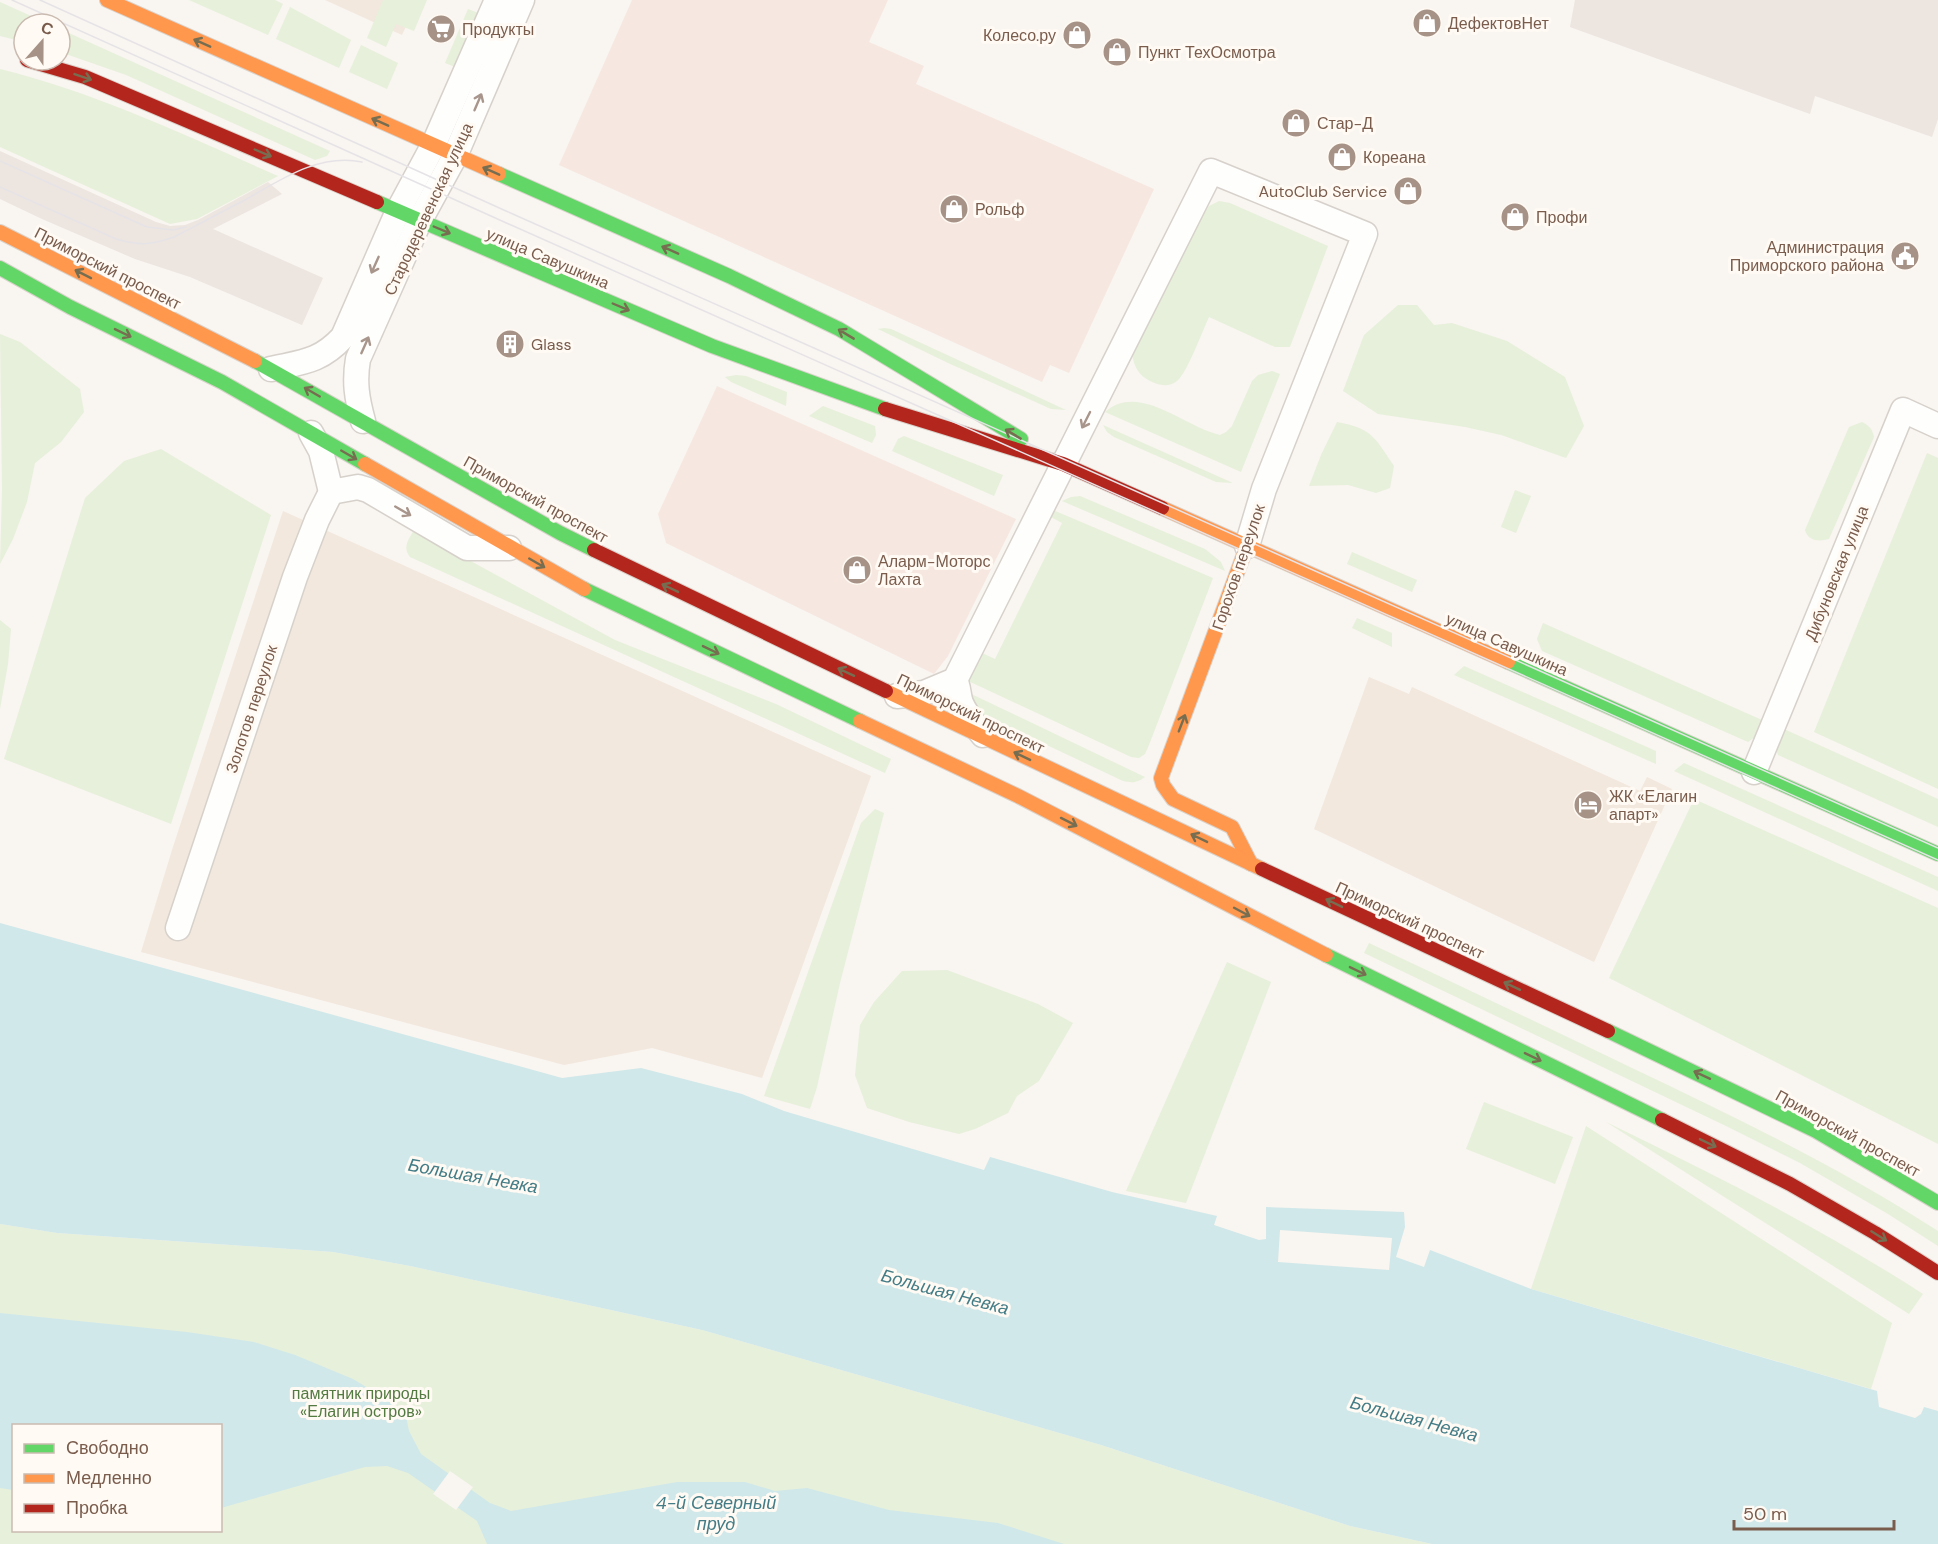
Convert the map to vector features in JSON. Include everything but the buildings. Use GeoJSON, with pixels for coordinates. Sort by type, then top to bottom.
{"type":"FeatureCollection","features":[{"type":"Feature","properties":{"kind":"main road","name":"улица Савушкина"},"geometry":{"type":"LineString","coordinates":[[107,0],[729,276],[839,329],[1063,464]]}},
{"type":"Feature","properties":{"kind":"main road","name":"улица Савушкина"},"geometry":{"type":"LineString","coordinates":[[69,72],[86,77],[712,346],[897,413],[1063,464],[1938,854]]}},
{"type":"Feature","properties":{"kind":"main road","name":"Приморский проспект"},"geometry":{"type":"LineString","coordinates":[[0,232],[271,369],[560,533],[984,738],[1753,1100],[1826,1137],[1938,1203]]}},
{"type":"Feature","properties":{"kind":"main road"},"geometry":{"type":"LineString","coordinates":[[0,268],[70,307]]}},
{"type":"Feature","properties":{"kind":"main road"},"geometry":{"type":"LineString","coordinates":[[0,275],[222,382],[572,583],[1018,796],[1305,945],[1790,1184],[1875,1233],[1938,1273]]}},
{"type":"Feature","properties":{"kind":"main road","name":"Горохов переулок"},"geometry":{"type":"LineString","coordinates":[[1247,546],[1161,778],[1167,793],[1173,799],[1232,827],[1251,864]]}},
{"type":"Feature","properties":{"kind":"street","name":"Стародеревенская улица"},"geometry":{"type":"LineString","coordinates":[[271,369],[321,357],[343,337],[398,211],[433,146],[497,0]]}},
{"type":"Feature","properties":{"kind":"street","name":"Стародеревенская улица"},"geometry":{"type":"LineString","coordinates":[[363,421],[356,395],[355,376],[358,359],[420,220],[455,156],[522,0]]}},
{"type":"Feature","properties":{"kind":"street","name":"Горохов переулок"},"geometry":{"type":"LineString","coordinates":[[1063,464],[1211,171],[1365,234],[1264,489],[1247,546]]}},
{"type":"Feature","properties":{"kind":"street","name":"Дибуновская улица"},"geometry":{"type":"LineString","coordinates":[[1754,772],[1903,410],[1938,426]]}},
{"type":"Feature","properties":{"kind":"street"},"geometry":{"type":"LineString","coordinates":[[311,433],[321,451],[331,492],[358,487],[368,490],[467,548],[510,548]]}},
{"type":"Feature","properties":{"kind":"street"},"geometry":{"type":"LineString","coordinates":[[897,696],[924,693],[955,680],[1063,464]]}},
{"type":"Feature","properties":{"kind":"street","name":"Золотов переулок"},"geometry":{"type":"LineString","coordinates":[[178,928],[295,577],[317,520],[331,492]]}},
{"type":"Feature","properties":{"kind":"street"},"geometry":{"type":"LineString","coordinates":[[955,680],[965,712],[984,738]]}},
{"type":"Feature","properties":{"kind":"shaded area"},"geometry":{"type":"Polygon","coordinates":[[[325,0],[418,0],[402,35],[325,0]]]}},
{"type":"Feature","properties":{"kind":"shaded area"},"geometry":{"type":"Polygon","coordinates":[[[632,0],[888,0],[869,42],[924,66],[916,84],[1154,189],[1069,373],[1050,365],[1042,382],[559,165],[632,0]]]}},
{"type":"Feature","properties":{"kind":"shaded area"},"geometry":{"type":"Polygon","coordinates":[[[1575,0],[1938,0],[1938,119],[1932,137],[1815,96],[1810,114],[1570,27],[1575,0]]]}},
{"type":"Feature","properties":{"kind":"shaded area"},"geometry":{"type":"Polygon","coordinates":[[[0,151],[156,222],[170,226],[185,225],[198,220],[268,182],[282,194],[213,229],[323,278],[302,325],[190,277],[135,259],[0,199],[0,151]]]}},
{"type":"Feature","properties":{"kind":"shaded area"},"geometry":{"type":"Polygon","coordinates":[[[717,386],[1016,519],[948,656],[934,674],[666,543],[658,514],[717,386]]]}},
{"type":"Feature","properties":{"kind":"shaded area"},"geometry":{"type":"Polygon","coordinates":[[[283,511],[871,776],[762,1078],[652,1048],[564,1065],[141,952],[283,511]]]}},
{"type":"Feature","properties":{"kind":"shaded area"},"geometry":{"type":"Polygon","coordinates":[[[1369,677],[1409,694],[1412,687],[1640,791],[1647,777],[1672,789],[1594,962],[1314,829],[1369,677]]]}},
{"type":"Feature","properties":{"kind":"green space"},"geometry":{"type":"Polygon","coordinates":[[[189,0],[275,0],[283,4],[268,35],[189,0]]]}},
{"type":"Feature","properties":{"kind":"green space"},"geometry":{"type":"Polygon","coordinates":[[[383,0],[427,0],[414,31],[396,24],[386,47],[367,38],[383,0]]]}},
{"type":"Feature","properties":{"kind":"green space"},"geometry":{"type":"Polygon","coordinates":[[[0,2],[22,12],[12,12],[12,39],[0,36],[0,2]]]}},
{"type":"Feature","properties":{"kind":"green space"},"geometry":{"type":"Polygon","coordinates":[[[290,7],[351,40],[339,68],[276,39],[290,7]]]}},
{"type":"Feature","properties":{"kind":"green space"},"geometry":{"type":"Polygon","coordinates":[[[468,9],[478,13],[455,67],[445,63],[468,9]]]}},
{"type":"Feature","properties":{"kind":"green space"},"geometry":{"type":"Polygon","coordinates":[[[72,34],[330,151],[327,156],[315,160],[126,75],[72,56],[72,34]]]}},
{"type":"Feature","properties":{"kind":"green space"},"geometry":{"type":"Polygon","coordinates":[[[361,45],[398,63],[387,89],[349,72],[361,45]]]}},
{"type":"Feature","properties":{"kind":"green space"},"geometry":{"type":"Polygon","coordinates":[[[0,69],[107,103],[278,176],[197,219],[170,224],[0,147],[0,69]]]}},
{"type":"Feature","properties":{"kind":"green space"},"geometry":{"type":"Polygon","coordinates":[[[1219,201],[1230,203],[1328,246],[1290,347],[1275,347],[1209,317],[1181,377],[1170,385],[1156,384],[1140,373],[1135,366],[1132,354],[1203,215],[1209,206],[1219,201]]]}},
{"type":"Feature","properties":{"kind":"green space"},"geometry":{"type":"Polygon","coordinates":[[[1398,305],[1417,305],[1434,325],[1452,323],[1507,341],[1565,377],[1584,426],[1566,458],[1501,435],[1465,427],[1378,414],[1343,391],[1364,335],[1398,305]]]}},
{"type":"Feature","properties":{"kind":"green space"},"geometry":{"type":"Polygon","coordinates":[[[878,329],[891,329],[1066,410],[1051,409],[878,329]]]}},
{"type":"Feature","properties":{"kind":"green space"},"geometry":{"type":"Polygon","coordinates":[[[0,334],[20,342],[80,389],[84,412],[61,442],[35,463],[27,502],[13,539],[0,564],[2,490],[0,334]]]}},
{"type":"Feature","properties":{"kind":"green space"},"geometry":{"type":"Polygon","coordinates":[[[1272,371],[1280,374],[1241,472],[1105,412],[1118,404],[1132,402],[1147,404],[1220,435],[1232,426],[1252,381],[1258,375],[1272,371]]]}},
{"type":"Feature","properties":{"kind":"green space"},"geometry":{"type":"Polygon","coordinates":[[[746,376],[787,392],[786,406],[731,382],[725,377],[746,376]]]}},
{"type":"Feature","properties":{"kind":"green space"},"geometry":{"type":"Polygon","coordinates":[[[823,406],[875,426],[876,435],[872,443],[809,416],[823,406]]]}},
{"type":"Feature","properties":{"kind":"green space"},"geometry":{"type":"Polygon","coordinates":[[[1337,422],[1358,427],[1377,441],[1394,466],[1390,488],[1376,493],[1348,485],[1309,486],[1337,422]]]}},
{"type":"Feature","properties":{"kind":"green space"},"geometry":{"type":"Polygon","coordinates":[[[1862,422],[1870,428],[1874,437],[1829,539],[1811,538],[1805,530],[1849,427],[1862,422]]]}},
{"type":"Feature","properties":{"kind":"green space"},"geometry":{"type":"Polygon","coordinates":[[[1103,425],[1233,483],[1216,482],[1114,437],[1103,425]]]}},
{"type":"Feature","properties":{"kind":"green space"},"geometry":{"type":"Polygon","coordinates":[[[904,436],[1003,475],[994,496],[892,451],[898,439],[904,436]]]}},
{"type":"Feature","properties":{"kind":"green space"},"geometry":{"type":"Polygon","coordinates":[[[161,449],[271,515],[171,824],[4,759],[85,498],[124,461],[161,449]]]}},
{"type":"Feature","properties":{"kind":"green space"},"geometry":{"type":"Polygon","coordinates":[[[1927,453],[1938,458],[1938,789],[1814,732],[1927,453]]]}},
{"type":"Feature","properties":{"kind":"green space"},"geometry":{"type":"Polygon","coordinates":[[[1515,490],[1531,496],[1516,533],[1501,527],[1515,490]]]}},
{"type":"Feature","properties":{"kind":"green space"},"geometry":{"type":"Polygon","coordinates":[[[1080,496],[1205,549],[1221,562],[1225,571],[1062,501],[1080,496]]]}},
{"type":"Feature","properties":{"kind":"green space"},"geometry":{"type":"Polygon","coordinates":[[[1053,510],[1213,578],[1149,745],[1145,754],[1139,758],[1131,757],[966,680],[980,652],[995,659],[1062,523],[1049,516],[1053,510]]]}},
{"type":"Feature","properties":{"kind":"green space"},"geometry":{"type":"Polygon","coordinates":[[[414,530],[615,640],[776,704],[891,759],[885,773],[410,557],[406,546],[414,530]]]}},
{"type":"Feature","properties":{"kind":"green space"},"geometry":{"type":"Polygon","coordinates":[[[1352,552],[1417,580],[1412,592],[1347,564],[1352,552]]]}},
{"type":"Feature","properties":{"kind":"green space"},"geometry":{"type":"Polygon","coordinates":[[[1357,618],[1392,633],[1392,647],[1352,628],[1357,618]]]}},
{"type":"Feature","properties":{"kind":"green space"},"geometry":{"type":"Polygon","coordinates":[[[0,620],[11,629],[0,709],[0,620]]]}},
{"type":"Feature","properties":{"kind":"green space"},"geometry":{"type":"Polygon","coordinates":[[[1543,623],[1762,720],[1755,737],[1748,742],[1542,651],[1537,639],[1543,623]]]}},
{"type":"Feature","properties":{"kind":"green space"},"geometry":{"type":"Polygon","coordinates":[[[1464,666],[1656,751],[1656,764],[1454,675],[1464,666]]]}},
{"type":"Feature","properties":{"kind":"green space"},"geometry":{"type":"Polygon","coordinates":[[[965,691],[1145,777],[1134,782],[1123,781],[977,712],[965,691]]]}},
{"type":"Feature","properties":{"kind":"green space"},"geometry":{"type":"Polygon","coordinates":[[[1784,729],[1938,799],[1938,827],[1778,755],[1776,750],[1784,729]]]}},
{"type":"Feature","properties":{"kind":"green space"},"geometry":{"type":"Polygon","coordinates":[[[1684,763],[1938,877],[1938,891],[1674,771],[1684,763]]]}},
{"type":"Feature","properties":{"kind":"green space"},"geometry":{"type":"Polygon","coordinates":[[[1694,799],[1938,908],[1938,1144],[1609,978],[1694,799]]]}},
{"type":"Feature","properties":{"kind":"green space"},"geometry":{"type":"Polygon","coordinates":[[[875,809],[884,813],[810,1109],[764,1096],[861,823],[875,809]]]}},
{"type":"Feature","properties":{"kind":"green space"},"geometry":{"type":"Polygon","coordinates":[[[1369,943],[1710,1106],[1826,1165],[1938,1231],[1938,1246],[1800,1163],[1364,953],[1369,943]]]}},
{"type":"Feature","properties":{"kind":"green space"},"geometry":{"type":"Polygon","coordinates":[[[1227,962],[1271,982],[1186,1203],[1126,1191],[1227,962]]]}},
{"type":"Feature","properties":{"kind":"green space"},"geometry":{"type":"Polygon","coordinates":[[[947,970],[1038,1004],[1073,1023],[1039,1081],[1017,1096],[1008,1113],[959,1134],[909,1122],[867,1108],[855,1075],[860,1025],[874,1002],[902,971],[947,970]]]}},
{"type":"Feature","properties":{"kind":"green space"},"geometry":{"type":"Polygon","coordinates":[[[1484,1102],[1573,1137],[1555,1184],[1466,1149],[1484,1102]]]}},
{"type":"Feature","properties":{"kind":"green space"},"geometry":{"type":"Polygon","coordinates":[[[1606,1122],[1807,1225],[1923,1294],[1909,1314],[1606,1122]]]}},
{"type":"Feature","properties":{"kind":"green space"},"geometry":{"type":"Polygon","coordinates":[[[1586,1126],[1892,1323],[1871,1389],[1531,1289],[1586,1126]]]}},
{"type":"Feature","properties":{"kind":"green space","name":"памятник природы «Елагин остров»"},"geometry":{"type":"Polygon","coordinates":[[[0,1224],[57,1233],[333,1252],[410,1266],[702,1330],[1101,1445],[1350,1526],[1432,1544],[0,1544],[0,1224]]]}},
{"type":"Feature","properties":{"kind":"water","name":"Большая Невка"},"geometry":{"type":"Polygon","coordinates":[[[0,923],[562,1078],[641,1068],[742,1094],[784,1111],[984,1170],[990,1157],[1112,1192],[1217,1216],[1214,1225],[1259,1240],[1266,1239],[1266,1207],[1404,1212],[1405,1227],[1396,1257],[1424,1267],[1430,1250],[1531,1289],[1877,1391],[1879,1407],[1915,1418],[1921,1414],[1924,1407],[1938,1411],[1938,1544],[1432,1544],[1350,1526],[1101,1445],[702,1330],[410,1266],[333,1252],[57,1233],[0,1224],[0,923]]]}},
{"type":"Feature","properties":{"kind":"water","name":"4-й Северный пруд"},"geometry":{"type":"Polygon","coordinates":[[[0,1313],[187,1332],[254,1342],[295,1355],[353,1379],[386,1399],[406,1416],[409,1431],[421,1454],[490,1503],[511,1511],[677,1482],[745,1482],[775,1491],[807,1488],[889,1510],[998,1523],[1064,1544],[487,1544],[477,1521],[408,1473],[387,1466],[365,1467],[222,1508],[222,1424],[12,1424],[12,1490],[0,1488],[0,1313]]]}},
{"type":"Feature","properties":{"kind":"pier"},"geometry":{"type":"Polygon","coordinates":[[[1280,1230],[1392,1238],[1389,1270],[1278,1262],[1280,1230]]]}},
{"type":"Feature","properties":{"kind":"pier"},"geometry":{"type":"Polygon","coordinates":[[[450,1471],[473,1487],[456,1510],[433,1494],[450,1471]]]}},
{"type":"Feature","properties":{"kind":"tram line"},"geometry":{"type":"LineString","coordinates":[[12,0],[502,221],[1938,860]]}},
{"type":"Feature","properties":{"kind":"tram line"},"geometry":{"type":"LineString","coordinates":[[40,0],[506,211],[1938,848]]}},
{"type":"Feature","properties":{"kind":"tram line"},"geometry":{"type":"LineString","coordinates":[[0,161],[147,227],[173,230],[186,227]]}},
{"type":"Feature","properties":{"kind":"tram line"},"geometry":{"type":"LineString","coordinates":[[0,187],[116,239],[145,244],[174,237],[300,170],[330,161],[362,162]]}},
{"type":"Feature","properties":{"kind":"traffic: fast"},"geometry":{"type":"LineString","coordinates":[[499,174],[729,276],[839,329],[1021,439]]}},
{"type":"Feature","properties":{"kind":"traffic: fast"},"geometry":{"type":"LineString","coordinates":[[377,202],[712,346],[885,409]]}},
{"type":"Feature","properties":{"kind":"traffic: fast"},"geometry":{"type":"LineString","coordinates":[[0,268],[70,307],[222,382],[365,464]]}},
{"type":"Feature","properties":{"kind":"traffic: fast"},"geometry":{"type":"LineString","coordinates":[[255,361],[594,550]]}},
{"type":"Feature","properties":{"kind":"traffic: fast"},"geometry":{"type":"LineString","coordinates":[[584,589],[860,721]]}},
{"type":"Feature","properties":{"kind":"traffic: fast"},"geometry":{"type":"LineString","coordinates":[[1508,662],[1938,854]]}},
{"type":"Feature","properties":{"kind":"traffic: fast"},"geometry":{"type":"LineString","coordinates":[[1326,955],[1662,1120]]}},
{"type":"Feature","properties":{"kind":"traffic: fast"},"geometry":{"type":"LineString","coordinates":[[1608,1031],[1816,1131],[1938,1203]]}},
{"type":"Feature","properties":{"kind":"traffic: slow"},"geometry":{"type":"LineString","coordinates":[[107,0],[499,174]]}},
{"type":"Feature","properties":{"kind":"traffic: slow"},"geometry":{"type":"LineString","coordinates":[[0,232],[255,361]]}},
{"type":"Feature","properties":{"kind":"traffic: slow"},"geometry":{"type":"LineString","coordinates":[[365,464],[584,589]]}},
{"type":"Feature","properties":{"kind":"traffic: slow"},"geometry":{"type":"LineString","coordinates":[[1162,508],[1508,662]]}},
{"type":"Feature","properties":{"kind":"traffic: slow"},"geometry":{"type":"LineString","coordinates":[[1247,546],[1161,778],[1173,799],[1232,827],[1251,864]]}},
{"type":"Feature","properties":{"kind":"traffic: slow"},"geometry":{"type":"LineString","coordinates":[[886,691],[1262,869]]}},
{"type":"Feature","properties":{"kind":"traffic: slow"},"geometry":{"type":"LineString","coordinates":[[860,721],[1018,796],[1326,955]]}},
{"type":"Feature","properties":{"kind":"traffic: jam"},"geometry":{"type":"LineString","coordinates":[[68,72],[85,77],[377,202]]}},
{"type":"Feature","properties":{"kind":"traffic: jam"},"geometry":{"type":"LineString","coordinates":[[885,409],[1063,464],[1162,508]]}},
{"type":"Feature","properties":{"kind":"traffic: jam"},"geometry":{"type":"LineString","coordinates":[[594,550],[886,691]]}},
{"type":"Feature","properties":{"kind":"traffic: jam"},"geometry":{"type":"LineString","coordinates":[[1262,869],[1608,1031]]}},
{"type":"Feature","properties":{"kind":"traffic: jam"},"geometry":{"type":"LineString","coordinates":[[1662,1120],[1790,1184],[1875,1233],[1938,1273]]}},
{"type":"Feature","properties":{"kind":"place","name":"ДефектовНет"},"geometry":{"type":"Point","coordinates":[1427,23]}},
{"type":"Feature","properties":{"kind":"place","name":"Продукты"},"geometry":{"type":"Point","coordinates":[441,29]}},
{"type":"Feature","properties":{"kind":"place","name":"Колесо.ру"},"geometry":{"type":"Point","coordinates":[1077,35]}},
{"type":"Feature","properties":{"kind":"place","name":"Пункт ТехОсмотра"},"geometry":{"type":"Point","coordinates":[1117,52]}},
{"type":"Feature","properties":{"kind":"place","name":"Стар-Д"},"geometry":{"type":"Point","coordinates":[1296,123]}},
{"type":"Feature","properties":{"kind":"place","name":"Кореана"},"geometry":{"type":"Point","coordinates":[1342,157]}},
{"type":"Feature","properties":{"kind":"place","name":"AutoClub Service"},"geometry":{"type":"Point","coordinates":[1408,191]}},
{"type":"Feature","properties":{"kind":"place","name":"Рольф"},"geometry":{"type":"Point","coordinates":[954,209]}},
{"type":"Feature","properties":{"kind":"place","name":"Профи"},"geometry":{"type":"Point","coordinates":[1515,217]}},
{"type":"Feature","properties":{"kind":"place","name":"Администрация Приморского района"},"geometry":{"type":"Point","coordinates":[1905,256]}},
{"type":"Feature","properties":{"kind":"place","name":"Glass"},"geometry":{"type":"Point","coordinates":[510,344]}},
{"type":"Feature","properties":{"kind":"place","name":"Аларм-Моторс Лахта"},"geometry":{"type":"Point","coordinates":[857,570]}},
{"type":"Feature","properties":{"kind":"place","name":"ЖК «Елагин апарт»"},"geometry":{"type":"Point","coordinates":[1588,805]}}]}
